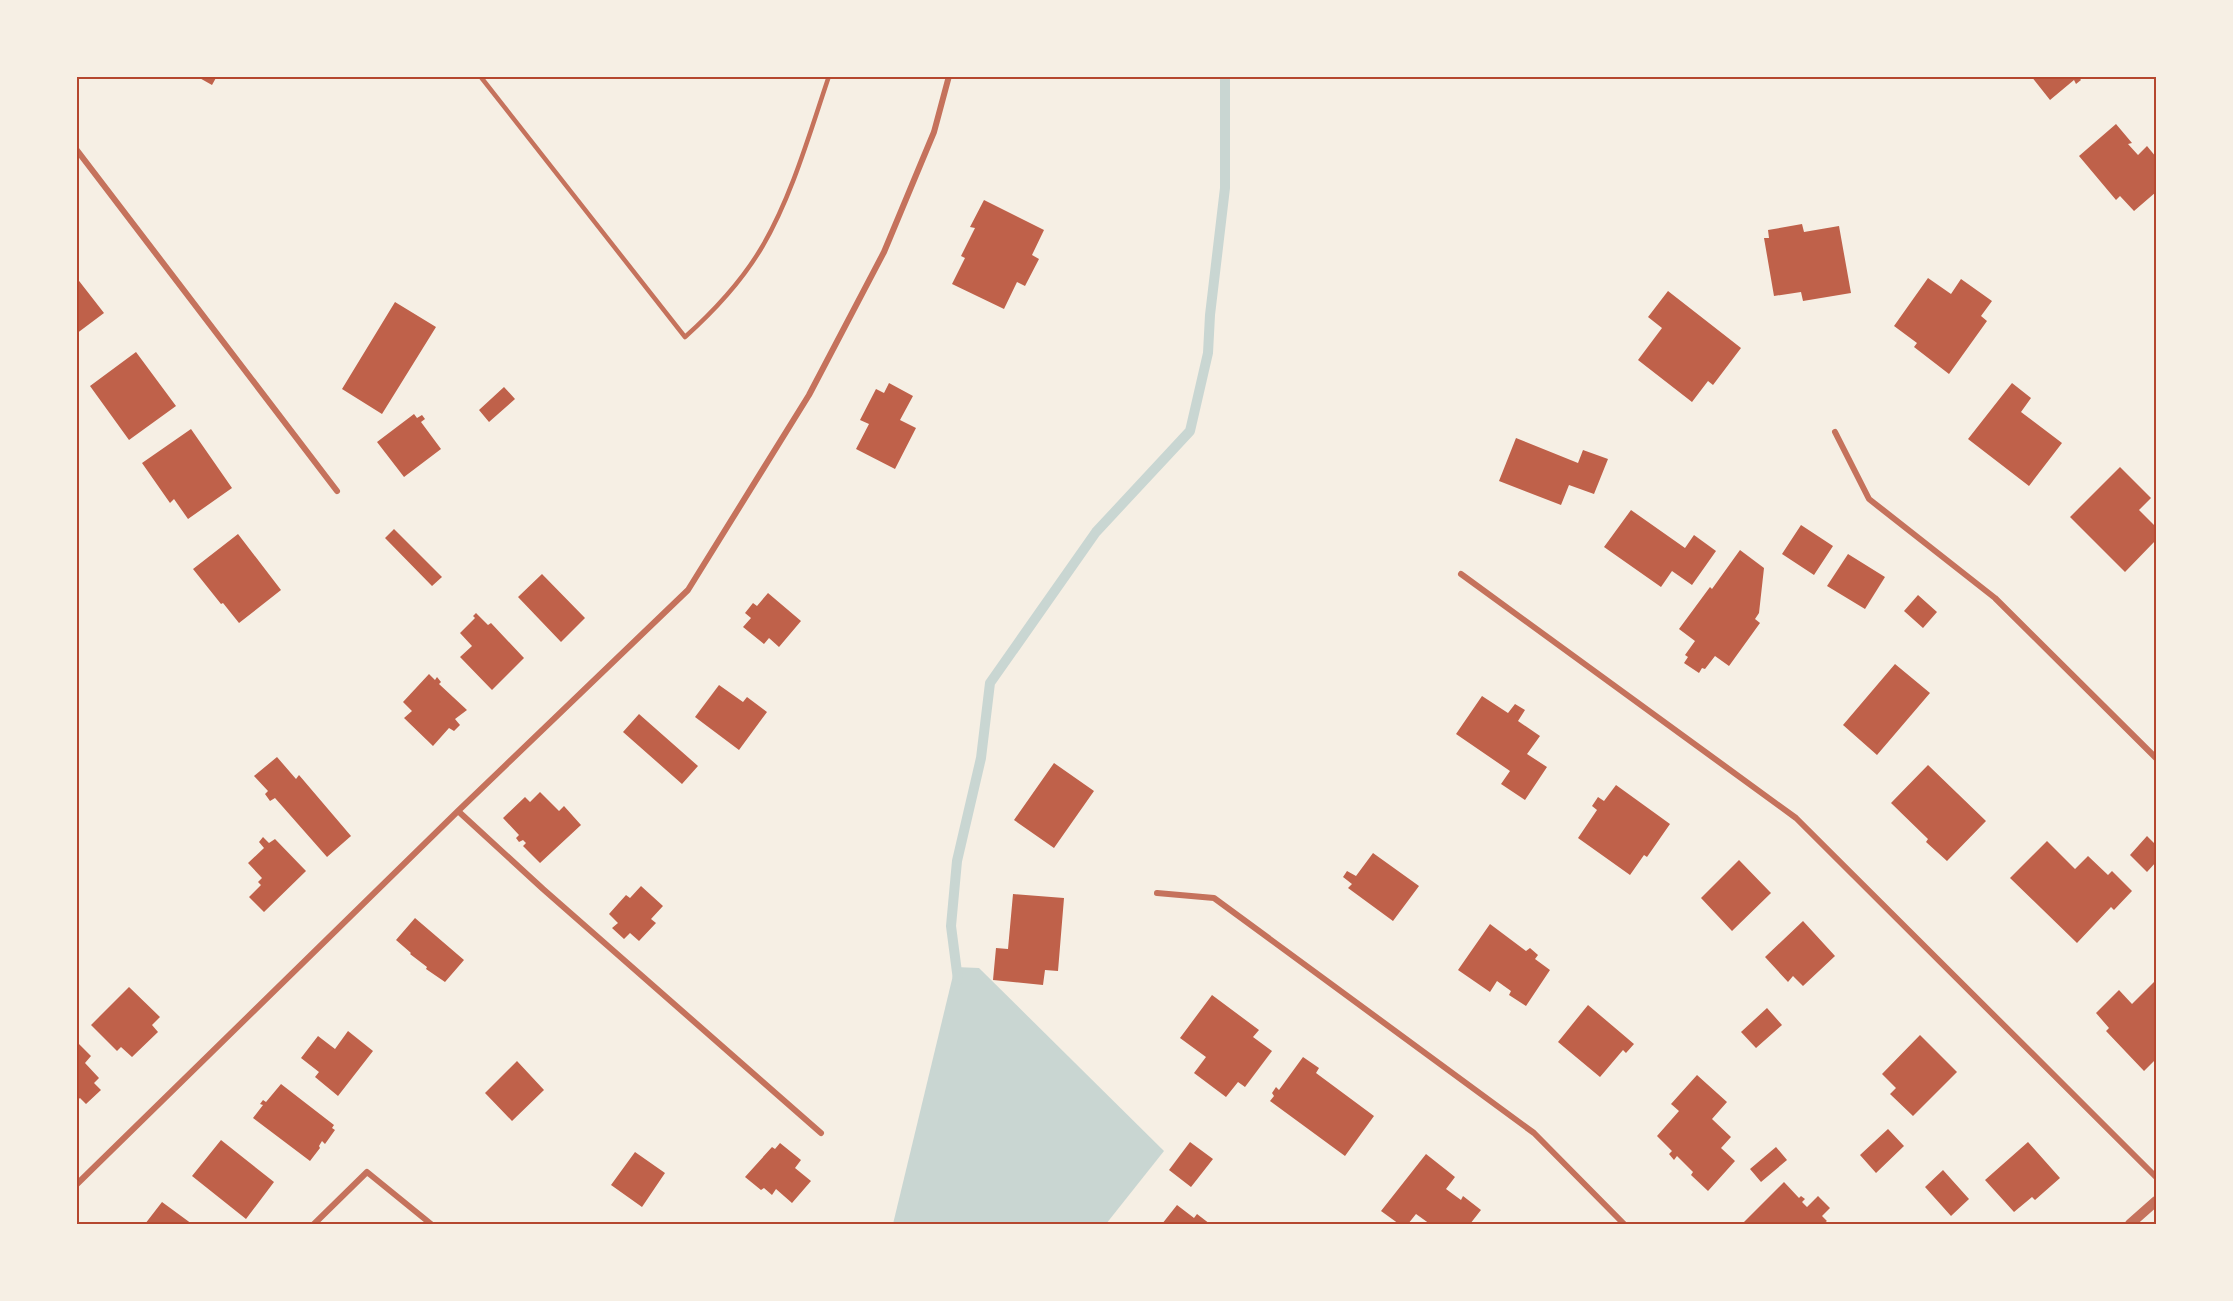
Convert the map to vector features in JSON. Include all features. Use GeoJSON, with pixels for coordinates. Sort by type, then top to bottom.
{"type":"FeatureCollection","features":[{"type":"Feature","properties":{"kind":"street"},"geometry":{"type":"LineString","coordinates":[[76,1185],[458,811],[688,590],[809,395],[885,252],[934,132],[949,76]]}},
{"type":"Feature","properties":{"kind":"street"},"geometry":{"type":"LineString","coordinates":[[76,149],[337,491]]}},
{"type":"Feature","properties":{"kind":"street"},"geometry":{"type":"LineString","coordinates":[[1834,432],[1869,499],[1995,598],[2157,758]]}},
{"type":"Feature","properties":{"kind":"street"},"geometry":{"type":"LineString","coordinates":[[1461,574],[1796,818],[2157,1177]]}},
{"type":"Feature","properties":{"kind":"street"},"geometry":{"type":"LineString","coordinates":[[458,811],[543,889],[821,1133]]}},
{"type":"Feature","properties":{"kind":"street"},"geometry":{"type":"LineString","coordinates":[[1157,893],[1214,898],[1534,1133],[1624,1224]]}},
{"type":"Feature","properties":{"kind":"street"},"geometry":{"type":"LineString","coordinates":[[314,1224],[367,1172],[431,1224]]}},
{"type":"Feature","properties":{"kind":"street"},"geometry":{"type":"LineString","coordinates":[[2130,1224],[2157,1201]]}},
{"type":"Feature","properties":{"kind":"lane"},"geometry":{"type":"LineString","coordinates":[[480,76],[685,337],[737,284],[762,247],[781,209],[829,76]]}},
{"type":"Feature","properties":{"kind":"shaded area"},"geometry":{"type":"Polygon","coordinates":[[[955,967],[979,968],[1164,1151],[1106,1224],[893,1224],[955,967]]]}},
{"type":"Feature","properties":{"kind":"building"},"geometry":{"type":"Polygon","coordinates":[[[196,76],[217,76],[212,85],[196,76]]]}},
{"type":"Feature","properties":{"kind":"building"},"geometry":{"type":"Polygon","coordinates":[[[2031,76],[2078,76],[2081,80],[2076,84],[2074,80],[2050,100],[2031,76]]]}},
{"type":"Feature","properties":{"kind":"building"},"geometry":{"type":"Polygon","coordinates":[[[2116,124],[2132,143],[2128,144],[2138,155],[2147,146],[2156,157],[2156,192],[2134,211],[2120,196],[2116,200],[2079,156],[2116,124]]]}},
{"type":"Feature","properties":{"kind":"building"},"geometry":{"type":"Polygon","coordinates":[[[984,200],[1044,230],[1032,255],[1039,259],[1025,286],[1017,282],[1004,309],[952,284],[965,258],[961,256],[975,228],[970,227],[984,200]]]}},
{"type":"Feature","properties":{"kind":"building"},"geometry":{"type":"Polygon","coordinates":[[[1802,224],[1804,232],[1839,226],[1851,293],[1803,301],[1801,292],[1774,296],[1764,238],[1769,238],[1768,230],[1802,224]]]}},
{"type":"Feature","properties":{"kind":"building"},"geometry":{"type":"Polygon","coordinates":[[[76,277],[104,313],[76,334],[76,277]]]}},
{"type":"Feature","properties":{"kind":"building"},"geometry":{"type":"Polygon","coordinates":[[[1928,278],[1951,294],[1961,279],[1992,301],[1981,316],[1987,321],[1949,374],[1914,347],[1917,343],[1894,326],[1928,278]]]}},
{"type":"Feature","properties":{"kind":"building"},"geometry":{"type":"Polygon","coordinates":[[[1668,291],[1741,348],[1713,385],[1708,381],[1692,402],[1638,360],[1662,328],[1648,317],[1668,291]]]}},
{"type":"Feature","properties":{"kind":"building"},"geometry":{"type":"Polygon","coordinates":[[[395,302],[436,327],[382,414],[342,389],[395,302]]]}},
{"type":"Feature","properties":{"kind":"building"},"geometry":{"type":"Polygon","coordinates":[[[136,352],[176,406],[129,440],[90,386],[136,352]]]}},
{"type":"Feature","properties":{"kind":"building"},"geometry":{"type":"Polygon","coordinates":[[[889,383],[913,396],[900,420],[916,428],[895,469],[856,449],[869,424],[860,420],[876,389],[884,393],[889,383]]]}},
{"type":"Feature","properties":{"kind":"building"},"geometry":{"type":"Polygon","coordinates":[[[2012,383],[2031,398],[2021,412],[2062,443],[2029,486],[1968,439],[2012,383]]]}},
{"type":"Feature","properties":{"kind":"building"},"geometry":{"type":"Polygon","coordinates":[[[504,387],[515,399],[489,422],[479,410],[504,387]]]}},
{"type":"Feature","properties":{"kind":"building"},"geometry":{"type":"Polygon","coordinates":[[[414,414],[417,418],[422,415],[425,419],[421,422],[441,449],[404,477],[377,442],[414,414]]]}},
{"type":"Feature","properties":{"kind":"building"},"geometry":{"type":"Polygon","coordinates":[[[191,429],[232,488],[188,519],[174,499],[170,503],[142,463],[191,429]]]}},
{"type":"Feature","properties":{"kind":"building"},"geometry":{"type":"Polygon","coordinates":[[[1516,438],[1578,463],[1583,450],[1608,459],[1594,494],[1569,485],[1561,505],[1499,481],[1516,438]]]}},
{"type":"Feature","properties":{"kind":"building"},"geometry":{"type":"Polygon","coordinates":[[[2120,467],[2151,498],[2139,510],[2156,527],[2156,540],[2125,572],[2070,517],[2120,467]]]}},
{"type":"Feature","properties":{"kind":"building"},"geometry":{"type":"Polygon","coordinates":[[[1631,510],[1685,548],[1694,535],[1716,551],[1692,585],[1672,571],[1661,587],[1604,547],[1631,510]]]}},
{"type":"Feature","properties":{"kind":"building"},"geometry":{"type":"Polygon","coordinates":[[[1801,525],[1833,546],[1814,575],[1782,554],[1801,525]]]}},
{"type":"Feature","properties":{"kind":"building"},"geometry":{"type":"Polygon","coordinates":[[[394,529],[442,577],[432,586],[385,538],[394,529]]]}},
{"type":"Feature","properties":{"kind":"building"},"geometry":{"type":"Polygon","coordinates":[[[238,534],[281,590],[239,623],[193,569],[238,534]]]}},
{"type":"Feature","properties":{"kind":"building"},"geometry":{"type":"Polygon","coordinates":[[[1740,550],[1764,568],[1759,613],[1755,619],[1760,623],[1729,666],[1715,656],[1699,673],[1684,663],[1688,657],[1685,655],[1695,641],[1679,629],[1740,550]]]}},
{"type":"Feature","properties":{"kind":"building"},"geometry":{"type":"Polygon","coordinates":[[[1848,554],[1885,577],[1865,609],[1827,586],[1848,554]]]}},
{"type":"Feature","properties":{"kind":"building"},"geometry":{"type":"Polygon","coordinates":[[[542,574],[585,618],[561,642],[518,597],[542,574]]]}},
{"type":"Feature","properties":{"kind":"building"},"geometry":{"type":"Polygon","coordinates":[[[768,593],[801,621],[779,647],[769,638],[764,644],[743,627],[751,618],[745,613],[753,603],[757,606],[768,593]]]}},
{"type":"Feature","properties":{"kind":"building"},"geometry":{"type":"Polygon","coordinates":[[[1918,595],[1937,612],[1923,628],[1904,611],[1918,595]]]}},
{"type":"Feature","properties":{"kind":"building"},"geometry":{"type":"Polygon","coordinates":[[[476,613],[488,625],[491,623],[524,658],[492,690],[460,657],[472,646],[460,633],[475,618],[473,616],[476,613]]]}},
{"type":"Feature","properties":{"kind":"building"},"geometry":{"type":"Polygon","coordinates":[[[1895,664],[1930,693],[1877,755],[1843,725],[1895,664]]]}},
{"type":"Feature","properties":{"kind":"building"},"geometry":{"type":"Polygon","coordinates":[[[429,674],[435,680],[437,677],[441,682],[439,684],[467,710],[455,719],[460,725],[454,731],[449,728],[433,746],[404,718],[412,711],[403,702],[429,674]]]}},
{"type":"Feature","properties":{"kind":"building"},"geometry":{"type":"Polygon","coordinates":[[[719,685],[743,702],[747,697],[767,712],[739,750],[695,717],[719,685]]]}},
{"type":"Feature","properties":{"kind":"building"},"geometry":{"type":"Polygon","coordinates":[[[1482,696],[1508,713],[1515,704],[1525,710],[1518,721],[1540,736],[1527,754],[1547,767],[1525,800],[1501,784],[1510,771],[1456,734],[1482,696]]]}},
{"type":"Feature","properties":{"kind":"building"},"geometry":{"type":"Polygon","coordinates":[[[639,714],[698,766],[682,784],[623,732],[639,714]]]}},
{"type":"Feature","properties":{"kind":"building"},"geometry":{"type":"Polygon","coordinates":[[[277,757],[296,779],[299,775],[351,836],[327,857],[275,798],[270,801],[265,794],[268,791],[254,776],[277,757]]]}},
{"type":"Feature","properties":{"kind":"building"},"geometry":{"type":"Polygon","coordinates":[[[1054,763],[1094,791],[1054,848],[1014,820],[1054,763]]]}},
{"type":"Feature","properties":{"kind":"building"},"geometry":{"type":"Polygon","coordinates":[[[1928,765],[1986,821],[1947,861],[1926,842],[1928,839],[1891,803],[1928,765]]]}},
{"type":"Feature","properties":{"kind":"building"},"geometry":{"type":"Polygon","coordinates":[[[1616,785],[1670,824],[1647,857],[1644,855],[1630,875],[1578,838],[1597,810],[1592,806],[1598,797],[1604,801],[1616,785]]]}},
{"type":"Feature","properties":{"kind":"building"},"geometry":{"type":"Polygon","coordinates":[[[540,792],[559,811],[564,806],[581,825],[540,863],[523,846],[526,843],[523,840],[519,842],[516,838],[519,835],[503,818],[525,797],[530,802],[540,792]]]}},
{"type":"Feature","properties":{"kind":"building"},"geometry":{"type":"Polygon","coordinates":[[[2147,836],[2156,845],[2156,862],[2147,872],[2130,855],[2147,836]]]}},
{"type":"Feature","properties":{"kind":"building"},"geometry":{"type":"Polygon","coordinates":[[[263,837],[269,843],[275,839],[306,871],[264,912],[249,897],[261,885],[258,882],[262,878],[248,863],[264,848],[259,842],[263,837]]]}},
{"type":"Feature","properties":{"kind":"building"},"geometry":{"type":"Polygon","coordinates":[[[2047,841],[2075,869],[2088,856],[2108,875],[2112,871],[2132,891],[2114,910],[2111,907],[2077,943],[2010,878],[2047,841]]]}},
{"type":"Feature","properties":{"kind":"building"},"geometry":{"type":"Polygon","coordinates":[[[1373,853],[1419,886],[1393,921],[1348,888],[1352,884],[1343,877],[1347,871],[1356,876],[1373,853]]]}},
{"type":"Feature","properties":{"kind":"building"},"geometry":{"type":"Polygon","coordinates":[[[1739,860],[1771,893],[1732,931],[1701,898],[1739,860]]]}},
{"type":"Feature","properties":{"kind":"building"},"geometry":{"type":"Polygon","coordinates":[[[641,886],[663,906],[651,919],[656,923],[639,941],[630,933],[624,939],[612,928],[618,923],[609,914],[626,895],[630,898],[641,886]]]}},
{"type":"Feature","properties":{"kind":"building"},"geometry":{"type":"Polygon","coordinates":[[[1013,894],[1064,898],[1058,971],[1045,970],[1043,985],[993,980],[996,948],[1008,949],[1013,894]]]}},
{"type":"Feature","properties":{"kind":"building"},"geometry":{"type":"Polygon","coordinates":[[[415,918],[464,960],[445,982],[426,969],[427,967],[396,940],[415,918]]]}},
{"type":"Feature","properties":{"kind":"building"},"geometry":{"type":"Polygon","coordinates":[[[1803,921],[1835,956],[1803,986],[1793,976],[1788,982],[1765,957],[1803,921]]]}},
{"type":"Feature","properties":{"kind":"building"},"geometry":{"type":"Polygon","coordinates":[[[1490,924],[1526,951],[1530,948],[1538,955],[1535,959],[1550,970],[1526,1006],[1509,995],[1511,991],[1497,981],[1490,992],[1458,970],[1490,924]]]}},
{"type":"Feature","properties":{"kind":"building"},"geometry":{"type":"Polygon","coordinates":[[[2156,980],[2156,1059],[2144,1071],[2106,1031],[2109,1028],[2096,1013],[2119,990],[2132,1004],[2156,980]]]}},
{"type":"Feature","properties":{"kind":"building"},"geometry":{"type":"Polygon","coordinates":[[[129,987],[160,1017],[152,1025],[158,1032],[132,1057],[121,1047],[117,1051],[91,1025],[129,987]]]}},
{"type":"Feature","properties":{"kind":"building"},"geometry":{"type":"Polygon","coordinates":[[[1212,995],[1259,1030],[1253,1037],[1272,1051],[1245,1087],[1238,1082],[1226,1097],[1194,1073],[1206,1057],[1180,1038],[1212,995]]]}},
{"type":"Feature","properties":{"kind":"building"},"geometry":{"type":"Polygon","coordinates":[[[1588,1005],[1634,1044],[1626,1053],[1623,1050],[1600,1077],[1558,1042],[1588,1005]]]}},
{"type":"Feature","properties":{"kind":"building"},"geometry":{"type":"Polygon","coordinates":[[[1767,1008],[1782,1025],[1756,1048],[1741,1032],[1767,1008]]]}},
{"type":"Feature","properties":{"kind":"building"},"geometry":{"type":"Polygon","coordinates":[[[348,1031],[373,1051],[338,1096],[315,1077],[319,1072],[301,1058],[318,1036],[335,1049],[348,1031]]]}},
{"type":"Feature","properties":{"kind":"building"},"geometry":{"type":"Polygon","coordinates":[[[1920,1035],[1957,1072],[1913,1116],[1890,1094],[1896,1088],[1882,1074],[1920,1035]]]}},
{"type":"Feature","properties":{"kind":"building"},"geometry":{"type":"Polygon","coordinates":[[[76,1041],[91,1056],[85,1063],[99,1078],[94,1083],[101,1090],[86,1104],[80,1098],[76,1101],[76,1041]]]}},
{"type":"Feature","properties":{"kind":"building"},"geometry":{"type":"Polygon","coordinates":[[[1303,1057],[1319,1068],[1316,1073],[1374,1116],[1345,1156],[1270,1101],[1276,1087],[1279,1090],[1303,1057]]]}},
{"type":"Feature","properties":{"kind":"building"},"geometry":{"type":"Polygon","coordinates":[[[517,1061],[544,1090],[512,1121],[485,1093],[517,1061]]]}},
{"type":"Feature","properties":{"kind":"building"},"geometry":{"type":"Polygon","coordinates":[[[1697,1075],[1727,1102],[1712,1119],[1731,1137],[1721,1148],[1735,1161],[1708,1191],[1691,1175],[1693,1172],[1677,1156],[1674,1160],[1669,1154],[1672,1151],[1657,1136],[1679,1111],[1671,1104],[1697,1075]]]}},
{"type":"Feature","properties":{"kind":"building"},"geometry":{"type":"Polygon","coordinates":[[[281,1084],[334,1125],[332,1128],[335,1130],[325,1144],[322,1141],[320,1148],[310,1161],[253,1118],[263,1105],[260,1104],[263,1100],[266,1102],[281,1084]]]}},
{"type":"Feature","properties":{"kind":"building"},"geometry":{"type":"Polygon","coordinates":[[[1888,1129],[1904,1146],[1876,1173],[1860,1155],[1888,1129]]]}},
{"type":"Feature","properties":{"kind":"building"},"geometry":{"type":"Polygon","coordinates":[[[221,1140],[274,1182],[246,1219],[192,1176],[221,1140]]]}},
{"type":"Feature","properties":{"kind":"building"},"geometry":{"type":"Polygon","coordinates":[[[1190,1142],[1213,1159],[1191,1187],[1169,1170],[1190,1142]]]}},
{"type":"Feature","properties":{"kind":"building"},"geometry":{"type":"Polygon","coordinates":[[[2028,1142],[2060,1178],[2035,1200],[2032,1197],[2014,1212],[1985,1180],[2028,1142]]]}},
{"type":"Feature","properties":{"kind":"building"},"geometry":{"type":"Polygon","coordinates":[[[780,1143],[801,1160],[795,1168],[811,1181],[792,1203],[776,1189],[772,1195],[764,1188],[761,1190],[745,1177],[772,1147],[775,1149],[780,1143]]]}},
{"type":"Feature","properties":{"kind":"building"},"geometry":{"type":"Polygon","coordinates":[[[1776,1147],[1787,1160],[1761,1182],[1750,1169],[1776,1147]]]}},
{"type":"Feature","properties":{"kind":"building"},"geometry":{"type":"Polygon","coordinates":[[[635,1152],[665,1173],[642,1207],[611,1185],[635,1152]]]}},
{"type":"Feature","properties":{"kind":"building"},"geometry":{"type":"Polygon","coordinates":[[[1426,1154],[1455,1177],[1446,1189],[1461,1200],[1463,1196],[1481,1210],[1470,1224],[1430,1224],[1416,1214],[1408,1224],[1399,1224],[1381,1211],[1426,1154]]]}},
{"type":"Feature","properties":{"kind":"building"},"geometry":{"type":"Polygon","coordinates":[[[1943,1170],[1969,1199],[1951,1216],[1925,1187],[1943,1170]]]}},
{"type":"Feature","properties":{"kind":"building"},"geometry":{"type":"Polygon","coordinates":[[[1784,1182],[1799,1198],[1801,1196],[1805,1199],[1802,1202],[1807,1207],[1818,1196],[1830,1208],[1822,1216],[1827,1221],[1823,1224],[1744,1224],[1784,1182]]]}},
{"type":"Feature","properties":{"kind":"building"},"geometry":{"type":"Polygon","coordinates":[[[162,1202],[192,1224],[145,1224],[162,1202]]]}},
{"type":"Feature","properties":{"kind":"building"},"geometry":{"type":"Polygon","coordinates":[[[1177,1205],[1194,1218],[1197,1214],[1210,1224],[1162,1224],[1177,1205]]]}},
{"type":"Feature","properties":{"kind":"waterway"},"geometry":{"type":"LineString","coordinates":[[958,980],[951,926],[957,861],[981,758],[990,683],[1096,532],[1190,431],[1208,353],[1210,315],[1225,188],[1225,76]]}}]}
